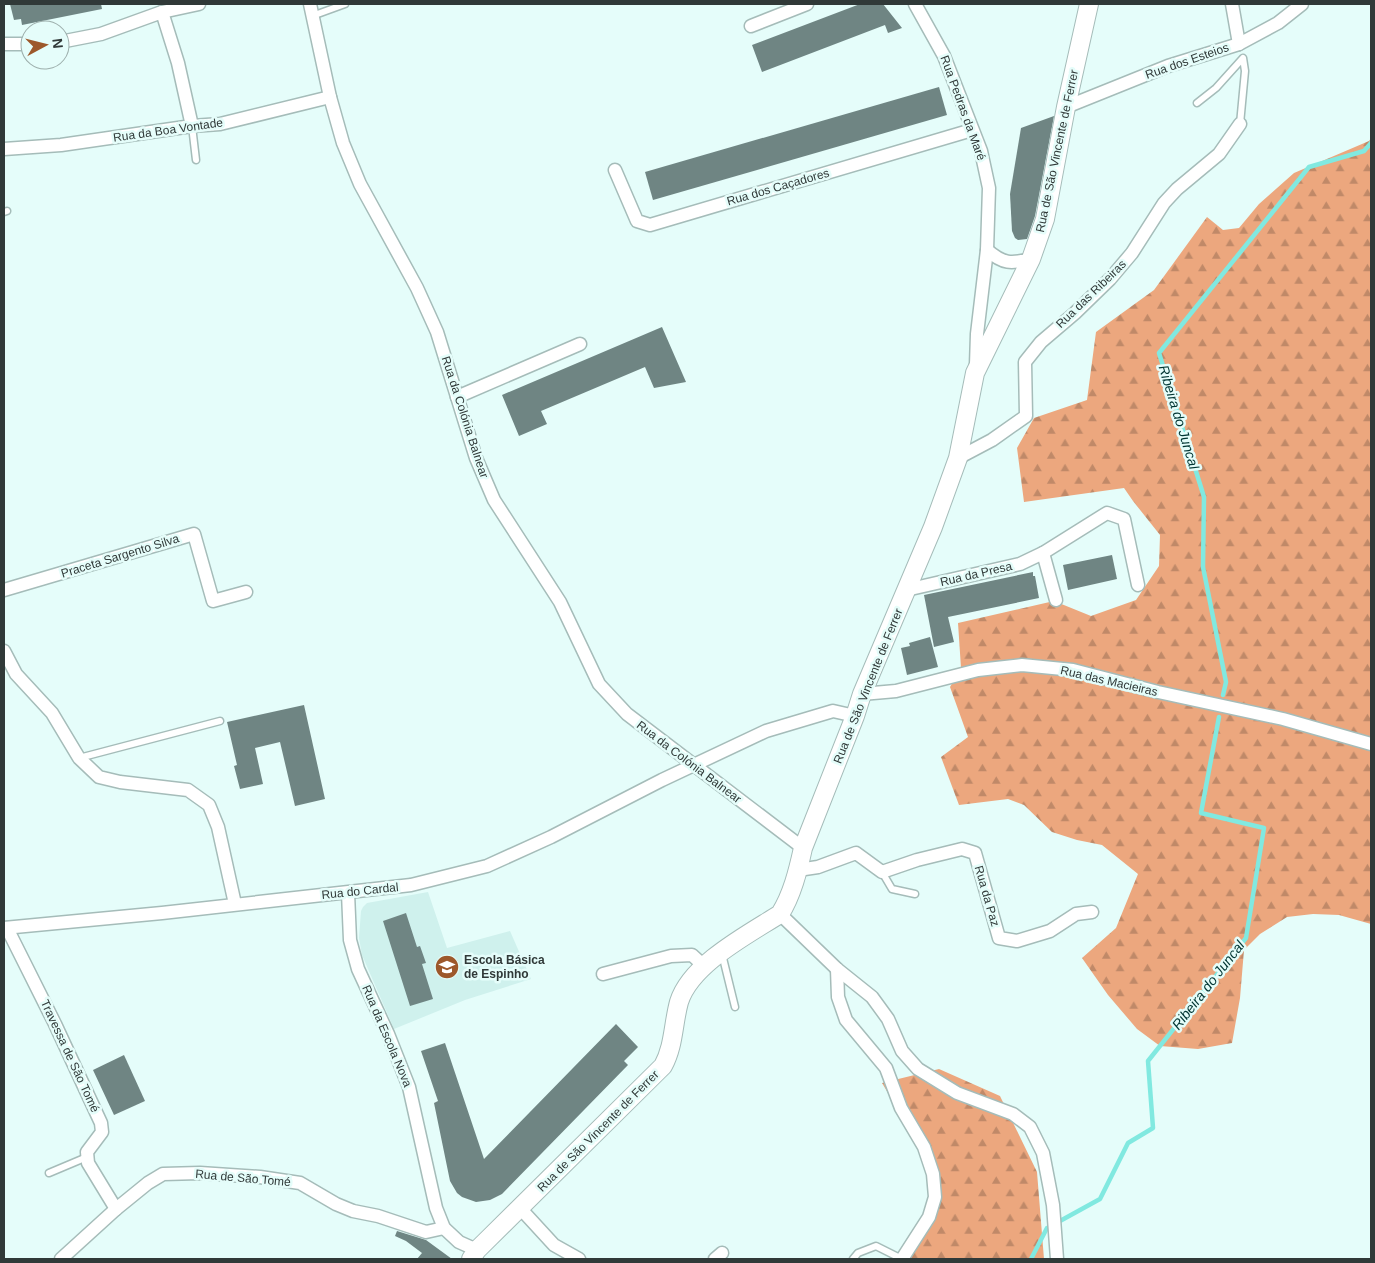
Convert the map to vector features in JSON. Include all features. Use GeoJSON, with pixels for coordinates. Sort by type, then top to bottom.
{"type":"FeatureCollection","features":[{"type":"Feature","properties":{"kind":"street"},"geometry":{"type":"LineString","coordinates":[[70,40],[101,34],[162,12],[199,4]]}},
{"type":"Feature","properties":{"kind":"street"},"geometry":{"type":"LineString","coordinates":[[751,26],[807,4]]}},
{"type":"Feature","properties":{"kind":"street","name":"Rua Pedras da Maré"},"geometry":{"type":"LineString","coordinates":[[915,4],[944,56],[981,151],[989,188],[987,250],[977,334],[975,373]]}},
{"type":"Feature","properties":{"kind":"street","name":"Rua de São Vincente de Ferrer"},"geometry":{"type":"LineString","coordinates":[[474,1255],[663,1066],[669,1055],[684,988],[693,977],[704,966],[780,914],[785,905],[798,870],[803,848],[862,694],[933,527],[958,458],[975,373],[1032,259],[1045,219],[1066,107],[1089,4]]}},
{"type":"Feature","properties":{"kind":"street"},"geometry":{"type":"LineString","coordinates":[[1232,4],[1238,44]]}},
{"type":"Feature","properties":{"kind":"street","name":"Rua dos Esteios"},"geometry":{"type":"LineString","coordinates":[[1066,107],[1168,66],[1238,44],[1278,23],[1302,4]]}},
{"type":"Feature","properties":{"kind":"street","name":"Rua da Colónia Balnear"},"geometry":{"type":"LineString","coordinates":[[311,10],[330,96],[343,143],[360,184],[417,288],[437,332],[476,458],[494,500],[560,602],[599,684],[627,714],[803,848]]}},
{"type":"Feature","properties":{"kind":"street"},"geometry":{"type":"LineString","coordinates":[[162,12],[178,63],[192,126]]}},
{"type":"Feature","properties":{"kind":"street"},"geometry":{"type":"LineString","coordinates":[[4,44],[20,44]]}},
{"type":"Feature","properties":{"kind":"street","name":"Rua da Boa Vontade"},"geometry":{"type":"LineString","coordinates":[[4,149],[61,145],[192,126],[220,124],[330,96]]}},
{"type":"Feature","properties":{"kind":"street","name":"Rua das Ribeiras"},"geometry":{"type":"LineString","coordinates":[[958,458],[992,440],[1026,416],[1025,362],[1041,342],[1075,313],[1110,279],[1132,253],[1164,203],[1220,154],[1240,124]]}},
{"type":"Feature","properties":{"kind":"street","name":"Rua dos Caçadores"},"geometry":{"type":"LineString","coordinates":[[615,170],[637,221],[650,225],[972,130]]}},
{"type":"Feature","properties":{"kind":"street"},"geometry":{"type":"LineString","coordinates":[[987,250],[1005,262],[1018,263],[1032,259]]}},
{"type":"Feature","properties":{"kind":"street"},"geometry":{"type":"LineString","coordinates":[[457,397],[580,344]]}},
{"type":"Feature","properties":{"kind":"street","name":"Rua da Presa"},"geometry":{"type":"LineString","coordinates":[[906,590],[1020,564],[1107,513],[1124,519],[1138,585]]}},
{"type":"Feature","properties":{"kind":"street","name":"Praceta Sargento Silva"},"geometry":{"type":"LineString","coordinates":[[4,590],[194,534],[214,601],[246,592]]}},
{"type":"Feature","properties":{"kind":"street"},"geometry":{"type":"LineString","coordinates":[[1043,552],[1056,600]]}},
{"type":"Feature","properties":{"kind":"street"},"geometry":{"type":"LineString","coordinates":[[4,651],[16,674],[52,713],[79,758],[98,777],[120,782],[188,790],[209,805],[218,827],[235,904]]}},
{"type":"Feature","properties":{"kind":"street","name":"Rua das Macieiras"},"geometry":{"type":"LineString","coordinates":[[862,694],[896,691],[978,670],[1022,665],[1073,670],[1158,692],[1283,719],[1371,744]]}},
{"type":"Feature","properties":{"kind":"street","name":"Rua do Cardal"},"geometry":{"type":"LineString","coordinates":[[6,928],[410,885],[487,866],[551,837],[662,780],[766,731],[833,711],[855,716]]}},
{"type":"Feature","properties":{"kind":"street","name":"Rua da Paz"},"geometry":{"type":"LineString","coordinates":[[882,872],[917,860],[962,849],[975,853],[999,938],[1007,940],[1017,941],[1050,931],[1076,914],[1092,912]]}},
{"type":"Feature","properties":{"kind":"street"},"geometry":{"type":"LineString","coordinates":[[798,870],[818,867],[856,853],[882,872]]}},
{"type":"Feature","properties":{"kind":"street","name":"Rua da Escola Nova"},"geometry":{"type":"LineString","coordinates":[[348,892],[350,940],[358,969],[388,1034],[409,1087],[436,1208],[444,1228],[474,1255]]}},
{"type":"Feature","properties":{"kind":"street"},"geometry":{"type":"LineString","coordinates":[[780,914],[837,969],[872,997],[888,1019],[902,1051],[918,1069],[957,1093],[1013,1114],[1030,1127],[1043,1152],[1053,1205],[1057,1259]]}},
{"type":"Feature","properties":{"kind":"street","name":"Travessa de São Tomé"},"geometry":{"type":"LineString","coordinates":[[6,928],[55,1024],[101,1123],[102,1132],[86,1152],[87,1157]]}},
{"type":"Feature","properties":{"kind":"street"},"geometry":{"type":"LineString","coordinates":[[603,974],[671,956],[692,955],[704,966]]}},
{"type":"Feature","properties":{"kind":"street"},"geometry":{"type":"LineString","coordinates":[[837,969],[838,997],[846,1020],[886,1068],[901,1108],[924,1147],[933,1174],[935,1197],[929,1217],[902,1259]]}},
{"type":"Feature","properties":{"kind":"street"},"geometry":{"type":"LineString","coordinates":[[87,1157],[88,1163],[116,1209]]}},
{"type":"Feature","properties":{"kind":"street","name":"Rua de São Tomé"},"geometry":{"type":"LineString","coordinates":[[61,1259],[116,1209],[148,1183],[163,1174],[200,1173],[260,1177],[300,1183],[336,1204],[353,1211],[386,1218],[426,1232],[444,1228]]}},
{"type":"Feature","properties":{"kind":"street"},"geometry":{"type":"LineString","coordinates":[[520,1208],[554,1245],[579,1259]]}},
{"type":"Feature","properties":{"kind":"lane"},"geometry":{"type":"LineString","coordinates":[[311,10],[345,4]]}},
{"type":"Feature","properties":{"kind":"lane"},"geometry":{"type":"LineString","coordinates":[[1197,103],[1216,88],[1243,58],[1245,71],[1240,124]]}},
{"type":"Feature","properties":{"kind":"lane"},"geometry":{"type":"LineString","coordinates":[[192,126],[196,160]]}},
{"type":"Feature","properties":{"kind":"lane"},"geometry":{"type":"LineString","coordinates":[[79,758],[220,721]]}},
{"type":"Feature","properties":{"kind":"lane"},"geometry":{"type":"LineString","coordinates":[[882,872],[892,888],[915,894]]}},
{"type":"Feature","properties":{"kind":"lane"},"geometry":{"type":"LineString","coordinates":[[722,953],[735,1007]]}},
{"type":"Feature","properties":{"kind":"lane"},"geometry":{"type":"LineString","coordinates":[[48,1172],[87,1157]]}},
{"type":"Feature","properties":{"kind":"lane"},"geometry":{"type":"LineString","coordinates":[[853,1259],[858,1253],[876,1246],[902,1259]]}},
{"type":"Feature","properties":{"kind":"shaded area","name":"Escola Básica de Espinho"},"geometry":{"type":"Polygon","coordinates":[[[428,892],[447,948],[510,931],[531,979],[465,1000],[394,1029],[362,955],[359,938],[361,911],[367,903],[428,892]]]}},
{"type":"Feature","properties":{"kind":"green space"},"geometry":{"type":"Polygon","coordinates":[[[1371,138],[1371,924],[1339,915],[1313,914],[1287,917],[1260,934],[1244,950],[1240,998],[1232,1043],[1198,1049],[1160,1046],[1137,1029],[1108,995],[1082,958],[1116,928],[1138,874],[1102,845],[1052,832],[1024,805],[1008,799],[959,805],[941,757],[968,737],[950,687],[961,668],[958,623],[1054,601],[1091,616],[1136,600],[1159,566],[1160,535],[1124,488],[1024,502],[1017,448],[1034,418],[1087,400],[1096,332],[1154,290],[1207,217],[1223,230],[1239,228],[1259,204],[1294,173],[1369,141],[1371,138]]]}},
{"type":"Feature","properties":{"kind":"green space"},"geometry":{"type":"Polygon","coordinates":[[[939,1069],[1000,1096],[1037,1172],[1044,1259],[904,1259],[936,1190],[915,1138],[882,1083],[939,1069]]]}},
{"type":"Feature","properties":{"kind":"building"},"geometry":{"type":"Polygon","coordinates":[[[10,4],[101,4],[102,9],[47,20],[14,20],[10,4]]]}},
{"type":"Feature","properties":{"kind":"building"},"geometry":{"type":"Polygon","coordinates":[[[860,4],[883,4],[902,28],[888,33],[885,25],[762,72],[752,45],[860,4]]]}},
{"type":"Feature","properties":{"kind":"building"},"geometry":{"type":"Polygon","coordinates":[[[939,87],[947,115],[653,200],[645,172],[939,87]]]}},
{"type":"Feature","properties":{"kind":"building"},"geometry":{"type":"Polygon","coordinates":[[[1054,116],[1035,216],[1027,239],[1018,240],[1012,231],[1010,194],[1021,128],[1054,116]]]}},
{"type":"Feature","properties":{"kind":"building"},"geometry":{"type":"Polygon","coordinates":[[[662,327],[686,382],[654,388],[645,367],[541,411],[547,424],[519,436],[502,395],[662,327]]]}},
{"type":"Feature","properties":{"kind":"building"},"geometry":{"type":"Polygon","coordinates":[[[1112,555],[1117,579],[1068,590],[1063,565],[1112,555]]]}},
{"type":"Feature","properties":{"kind":"building"},"geometry":{"type":"Polygon","coordinates":[[[1033,572],[1039,598],[948,617],[954,642],[934,647],[924,595],[1033,572]]]}},
{"type":"Feature","properties":{"kind":"building"},"geometry":{"type":"Polygon","coordinates":[[[930,637],[938,667],[907,675],[901,648],[910,646],[909,643],[930,637]]]}},
{"type":"Feature","properties":{"kind":"building"},"geometry":{"type":"Polygon","coordinates":[[[304,705],[325,799],[295,806],[280,742],[255,748],[263,784],[240,789],[234,766],[237,765],[227,722],[304,705]]]}},
{"type":"Feature","properties":{"kind":"building"},"geometry":{"type":"Polygon","coordinates":[[[406,913],[417,947],[420,946],[426,963],[422,964],[433,999],[410,1006],[383,921],[406,913]]]}},
{"type":"Feature","properties":{"kind":"building"},"geometry":{"type":"Polygon","coordinates":[[[616,1024],[638,1047],[624,1061],[628,1065],[502,1194],[490,1200],[476,1202],[457,1193],[450,1181],[434,1103],[438,1101],[421,1051],[445,1043],[484,1159],[616,1024]]]}},
{"type":"Feature","properties":{"kind":"building"},"geometry":{"type":"Polygon","coordinates":[[[124,1055],[145,1101],[114,1115],[93,1070],[124,1055]]]}},
{"type":"Feature","properties":{"kind":"building"},"geometry":{"type":"Polygon","coordinates":[[[397,1231],[426,1240],[452,1259],[417,1259],[422,1253],[406,1241],[395,1236],[397,1231]]]}},
{"type":"Feature","properties":{"kind":"waterway","name":"Ribeira do Juncal"},"geometry":{"type":"LineString","coordinates":[[1223,695],[1226,682],[1203,567],[1204,497],[1159,353],[1309,167],[1364,151],[1371,143]]}},
{"type":"Feature","properties":{"kind":"waterway","name":"Ribeira do Juncal"},"geometry":{"type":"LineString","coordinates":[[1060,1221],[1100,1199],[1128,1143],[1153,1128],[1148,1061],[1246,938],[1264,828],[1201,813],[1219,717]]}},
{"type":"Feature","properties":{"kind":"waterway","name":"Ribeira do Juncal"},"geometry":{"type":"LineString","coordinates":[[1031,1259],[1047,1228]]}},
{"type":"Feature","properties":{"kind":"place","name":"Escola Básica de Espinho"},"geometry":{"type":"Point","coordinates":[447,967]}}]}
